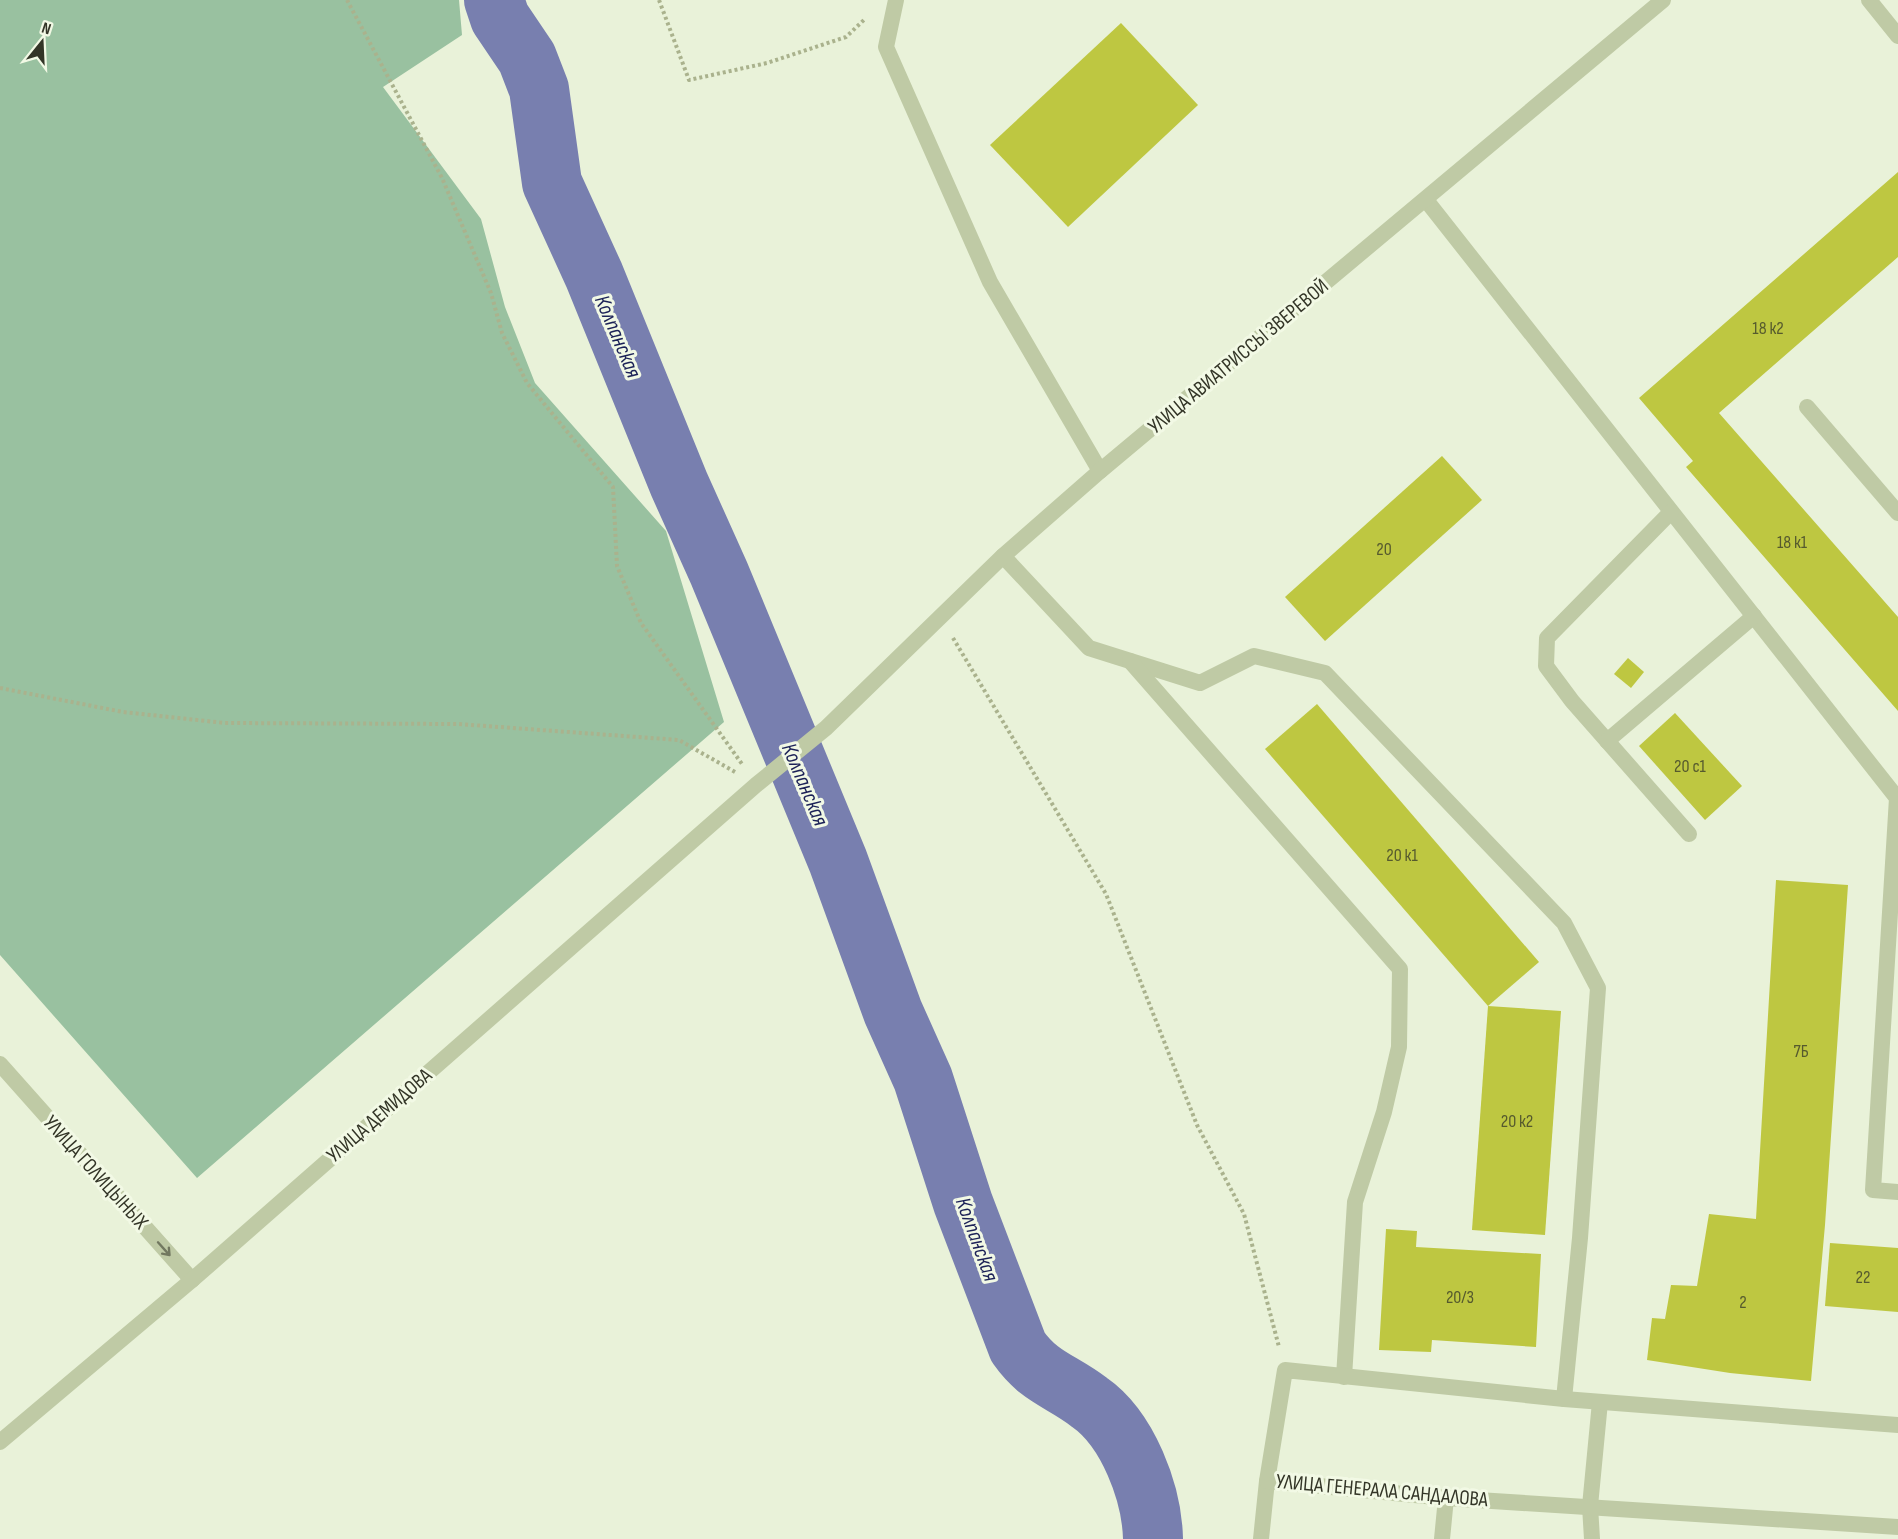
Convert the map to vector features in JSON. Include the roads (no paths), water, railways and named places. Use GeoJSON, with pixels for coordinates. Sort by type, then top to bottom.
{"type":"FeatureCollection","features":[{"type":"Feature","properties":{"kind":"street"},"geometry":{"type":"LineString","coordinates":[[896,0],[886,47],[990,282],[1100,471]]}},
{"type":"Feature","properties":{"kind":"street","name":"УЛИЦА АВИАТРИССЫ ЗВЕРЕВОЙ"},"geometry":{"type":"LineString","coordinates":[[826,728],[1003,556],[1100,471],[1663,0]]}},
{"type":"Feature","properties":{"kind":"street"},"geometry":{"type":"LineString","coordinates":[[1869,0],[1898,36]]}},
{"type":"Feature","properties":{"kind":"street"},"geometry":{"type":"LineString","coordinates":[[1426,200],[1897,798],[1873,1191],[1898,1192]]}},
{"type":"Feature","properties":{"kind":"street"},"geometry":{"type":"LineString","coordinates":[[1806,407],[1898,513]]}},
{"type":"Feature","properties":{"kind":"street"},"geometry":{"type":"LineString","coordinates":[[1671,512],[1547,638],[1546,666],[1607,741],[1689,834]]}},
{"type":"Feature","properties":{"kind":"street"},"geometry":{"type":"LineString","coordinates":[[1003,556],[1089,648],[1200,683],[1254,656],[1325,673],[1564,923],[1598,988],[1580,1238],[1564,1399]]}},
{"type":"Feature","properties":{"kind":"street"},"geometry":{"type":"LineString","coordinates":[[1607,741],[1754,616]]}},
{"type":"Feature","properties":{"kind":"street"},"geometry":{"type":"LineString","coordinates":[[1130,661],[1400,969],[1399,1047],[1384,1112],[1354,1202],[1344,1377],[1564,1399],[1898,1425]]}},
{"type":"Feature","properties":{"kind":"street","name":"УЛИЦА ДЕМИДОВА"},"geometry":{"type":"LineString","coordinates":[[0,1442],[192,1280],[756,785],[826,728]]}},
{"type":"Feature","properties":{"kind":"street","name":"УЛИЦА ГОЛИЦЫНЫХ"},"geometry":{"type":"LineString","coordinates":[[0,1064],[192,1280]]}},
{"type":"Feature","properties":{"kind":"street","name":"УЛИЦА ГЕНЕРАЛА САНДАЛОВА"},"geometry":{"type":"LineString","coordinates":[[1344,1377],[1285,1370],[1267,1481],[1446,1498],[1898,1527]]}},
{"type":"Feature","properties":{"kind":"street"},"geometry":{"type":"LineString","coordinates":[[1592,1539],[1590,1506],[1600,1402]]}},
{"type":"Feature","properties":{"kind":"street"},"geometry":{"type":"LineString","coordinates":[[1261,1539],[1267,1481]]}},
{"type":"Feature","properties":{"kind":"street"},"geometry":{"type":"LineString","coordinates":[[1442,1539],[1446,1498]]}},
{"type":"Feature","properties":{"kind":"waterway","name":"Колпанская"},"geometry":{"type":"LineString","coordinates":[[494,0],[500,18],[527,58],[539,89],[552,183],[594,275],[679,484],[719,573],[838,861],[893,1012],[923,1079],[963,1203],[1018,1347],[1034,1366],[1089,1402],[1115,1428],[1126,1445],[1143,1483],[1152,1521],[1153,1539]]}}]}
